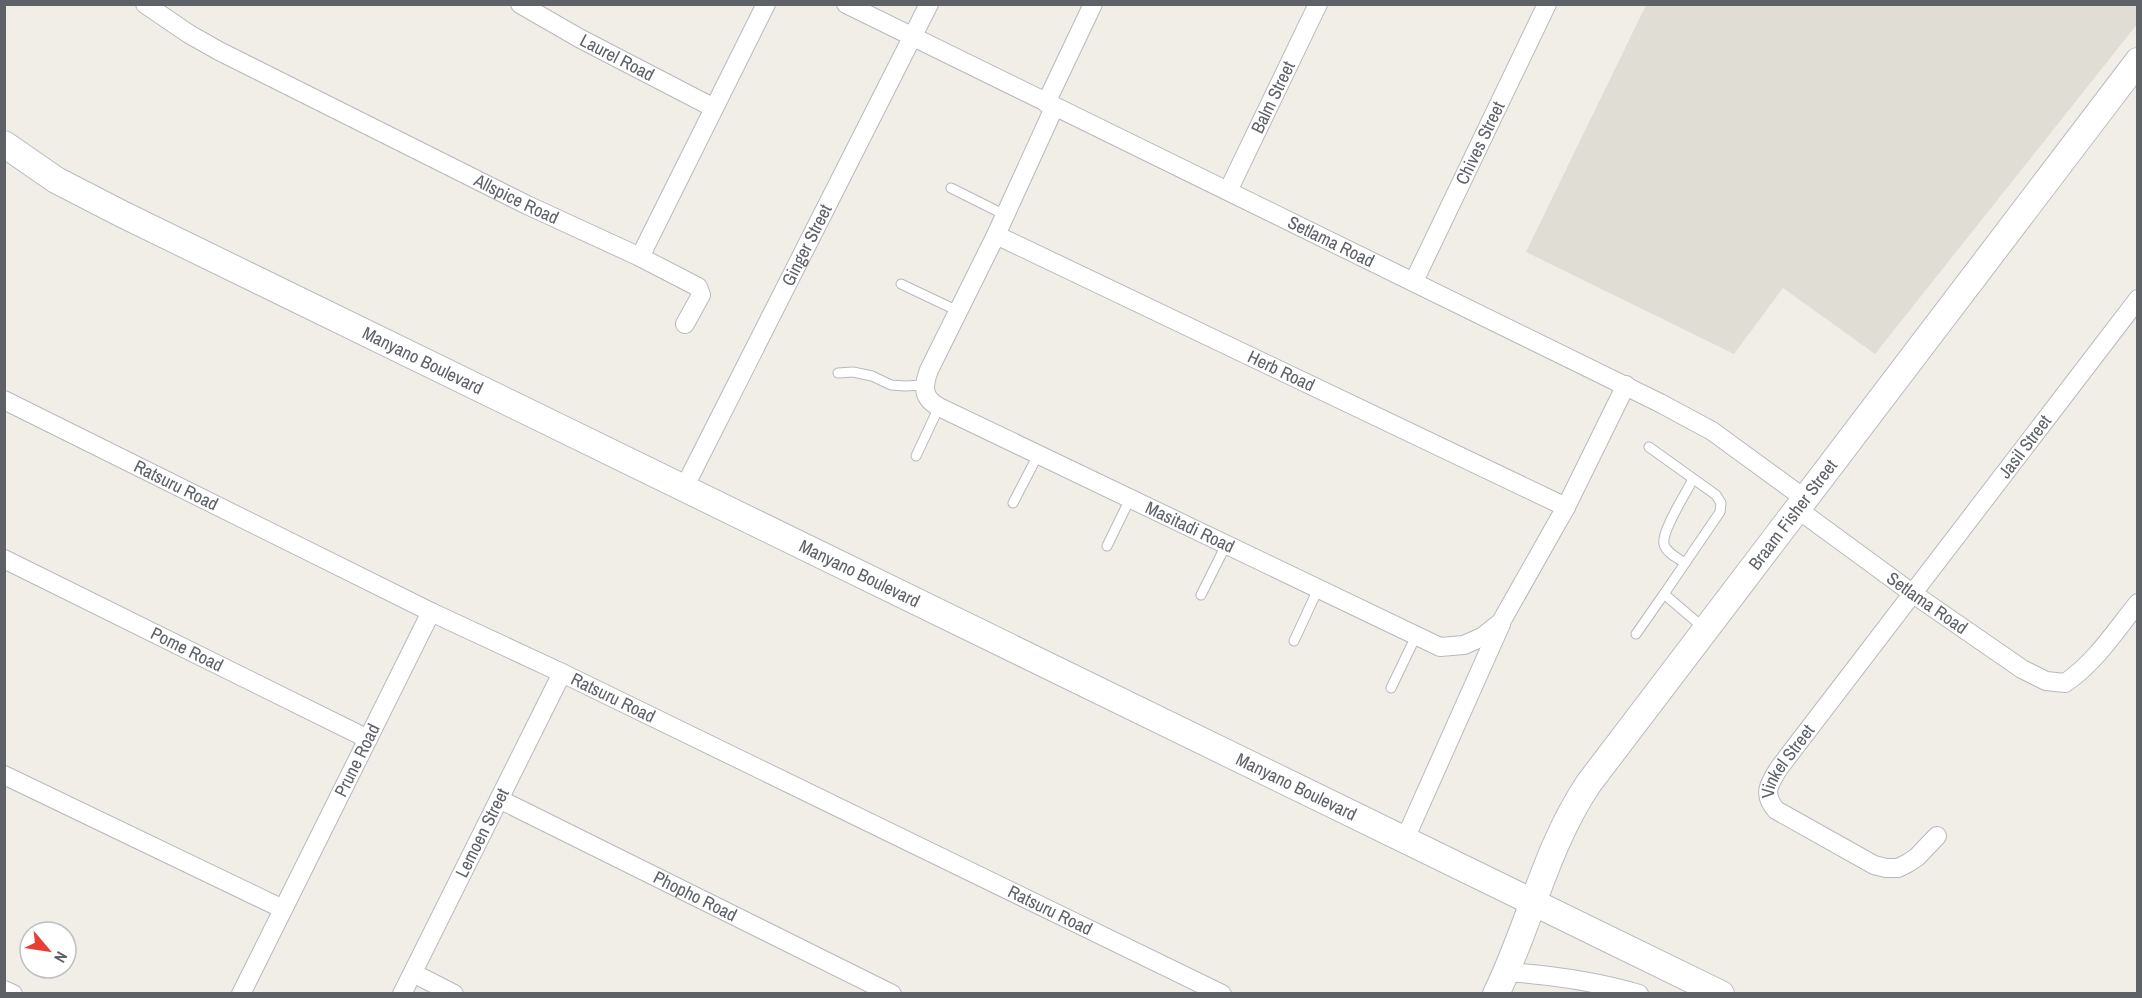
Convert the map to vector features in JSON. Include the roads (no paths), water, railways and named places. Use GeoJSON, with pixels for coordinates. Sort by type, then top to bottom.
{"type":"FeatureCollection","features":[{"type":"Feature","properties":{"kind":"street","name":"Allspice Road"},"geometry":{"type":"LineString","coordinates":[[145,4],[219,51],[527,206],[640,257],[698,287],[700,295],[685,324]]}},
{"type":"Feature","properties":{"kind":"street","name":"Laurel Road"},"geometry":{"type":"LineString","coordinates":[[520,4],[579,38],[714,108]]}},
{"type":"Feature","properties":{"kind":"street"},"geometry":{"type":"LineString","coordinates":[[640,257],[766,4]]}},
{"type":"Feature","properties":{"kind":"street","name":"Setlama Road"},"geometry":{"type":"LineString","coordinates":[[846,4],[1626,385],[1712,431],[1912,593],[2033,676],[2065,684],[2079,674],[2093,659],[2138,603]]}},
{"type":"Feature","properties":{"kind":"street","name":"Ginger Street"},"geometry":{"type":"LineString","coordinates":[[684,488],[929,4]]}},
{"type":"Feature","properties":{"kind":"street"},"geometry":{"type":"LineString","coordinates":[[923,385],[1005,215],[1093,4]]}},
{"type":"Feature","properties":{"kind":"street","name":"Balm Street"},"geometry":{"type":"LineString","coordinates":[[1228,191],[1318,4]]}},
{"type":"Feature","properties":{"kind":"street","name":"Chives Street"},"geometry":{"type":"LineString","coordinates":[[1414,281],[1547,4]]}},
{"type":"Feature","properties":{"kind":"street","name":"Braam Fisher Street"},"geometry":{"type":"LineString","coordinates":[[1501,983],[1552,849],[1575,804],[1800,503],[2138,61]]}},
{"type":"Feature","properties":{"kind":"street","name":"Manyano Boulevard"},"geometry":{"type":"LineString","coordinates":[[4,144],[56,180],[114,210],[1721,993]]}},
{"type":"Feature","properties":{"kind":"street","name":"Herb Road"},"geometry":{"type":"LineString","coordinates":[[996,235],[1566,507]]}},
{"type":"Feature","properties":{"kind":"street","name":"Jasil Street"},"geometry":{"type":"LineString","coordinates":[[1912,593],[2138,299]]}},
{"type":"Feature","properties":{"kind":"street","name":"Masitadi Road"},"geometry":{"type":"LineString","coordinates":[[923,385],[928,398],[939,407],[1440,647],[1464,645],[1482,638],[1502,622],[1566,507],[1626,385]]}},
{"type":"Feature","properties":{"kind":"street","name":"Ratsuru Road"},"geometry":{"type":"LineString","coordinates":[[4,400],[431,612],[562,673],[1222,993]]}},
{"type":"Feature","properties":{"kind":"street","name":"Pome Road"},"geometry":{"type":"LineString","coordinates":[[4,560],[368,739]]}},
{"type":"Feature","properties":{"kind":"street","name":"Vinkel Street"},"geometry":{"type":"LineString","coordinates":[[1912,593],[1779,768],[1767,792],[1769,802],[1776,810],[1880,866],[1898,868],[1917,857],[1937,836]]}},
{"type":"Feature","properties":{"kind":"street","name":"Prune Road"},"geometry":{"type":"LineString","coordinates":[[242,991],[431,612]]}},
{"type":"Feature","properties":{"kind":"street"},"geometry":{"type":"LineString","coordinates":[[1405,839],[1502,622]]}},
{"type":"Feature","properties":{"kind":"street","name":"Lemoen Street"},"geometry":{"type":"LineString","coordinates":[[402,993],[562,673]]}},
{"type":"Feature","properties":{"kind":"street"},"geometry":{"type":"LineString","coordinates":[[4,775],[283,909]]}},
{"type":"Feature","properties":{"kind":"street","name":"Phopho Road"},"geometry":{"type":"LineString","coordinates":[[499,800],[892,993]]}},
{"type":"Feature","properties":{"kind":"street"},"geometry":{"type":"LineString","coordinates":[[413,973],[454,993]]}},
{"type":"Feature","properties":{"kind":"street"},"geometry":{"type":"LineString","coordinates":[[1501,983],[1547,974],[1590,981],[1639,993]]}},
{"type":"Feature","properties":{"kind":"street"},"geometry":{"type":"LineString","coordinates":[[4,990],[13,993]]}},
{"type":"Feature","properties":{"kind":"lane"},"geometry":{"type":"LineString","coordinates":[[951,188],[1005,215]]}},
{"type":"Feature","properties":{"kind":"lane"},"geometry":{"type":"LineString","coordinates":[[901,284],[958,311]]}},
{"type":"Feature","properties":{"kind":"lane"},"geometry":{"type":"LineString","coordinates":[[838,373],[853,372],[872,376],[891,385],[923,385]]}},
{"type":"Feature","properties":{"kind":"lane"},"geometry":{"type":"LineString","coordinates":[[916,456],[939,407]]}},
{"type":"Feature","properties":{"kind":"lane"},"geometry":{"type":"LineString","coordinates":[[1636,634],[1720,512],[1721,503],[1716,495],[1649,447]]}},
{"type":"Feature","properties":{"kind":"lane"},"geometry":{"type":"LineString","coordinates":[[1014,502],[1038,455]]}},
{"type":"Feature","properties":{"kind":"lane"},"geometry":{"type":"LineString","coordinates":[[1685,563],[1668,550],[1664,543],[1665,532],[1693,479]]}},
{"type":"Feature","properties":{"kind":"lane"},"geometry":{"type":"LineString","coordinates":[[1107,546],[1130,499]]}},
{"type":"Feature","properties":{"kind":"lane"},"geometry":{"type":"LineString","coordinates":[[1201,596],[1226,545]]}},
{"type":"Feature","properties":{"kind":"lane"},"geometry":{"type":"LineString","coordinates":[[1294,641],[1318,589]]}},
{"type":"Feature","properties":{"kind":"lane"},"geometry":{"type":"LineString","coordinates":[[1664,594],[1705,629]]}},
{"type":"Feature","properties":{"kind":"lane"},"geometry":{"type":"LineString","coordinates":[[1390,688],[1416,636]]}}]}
